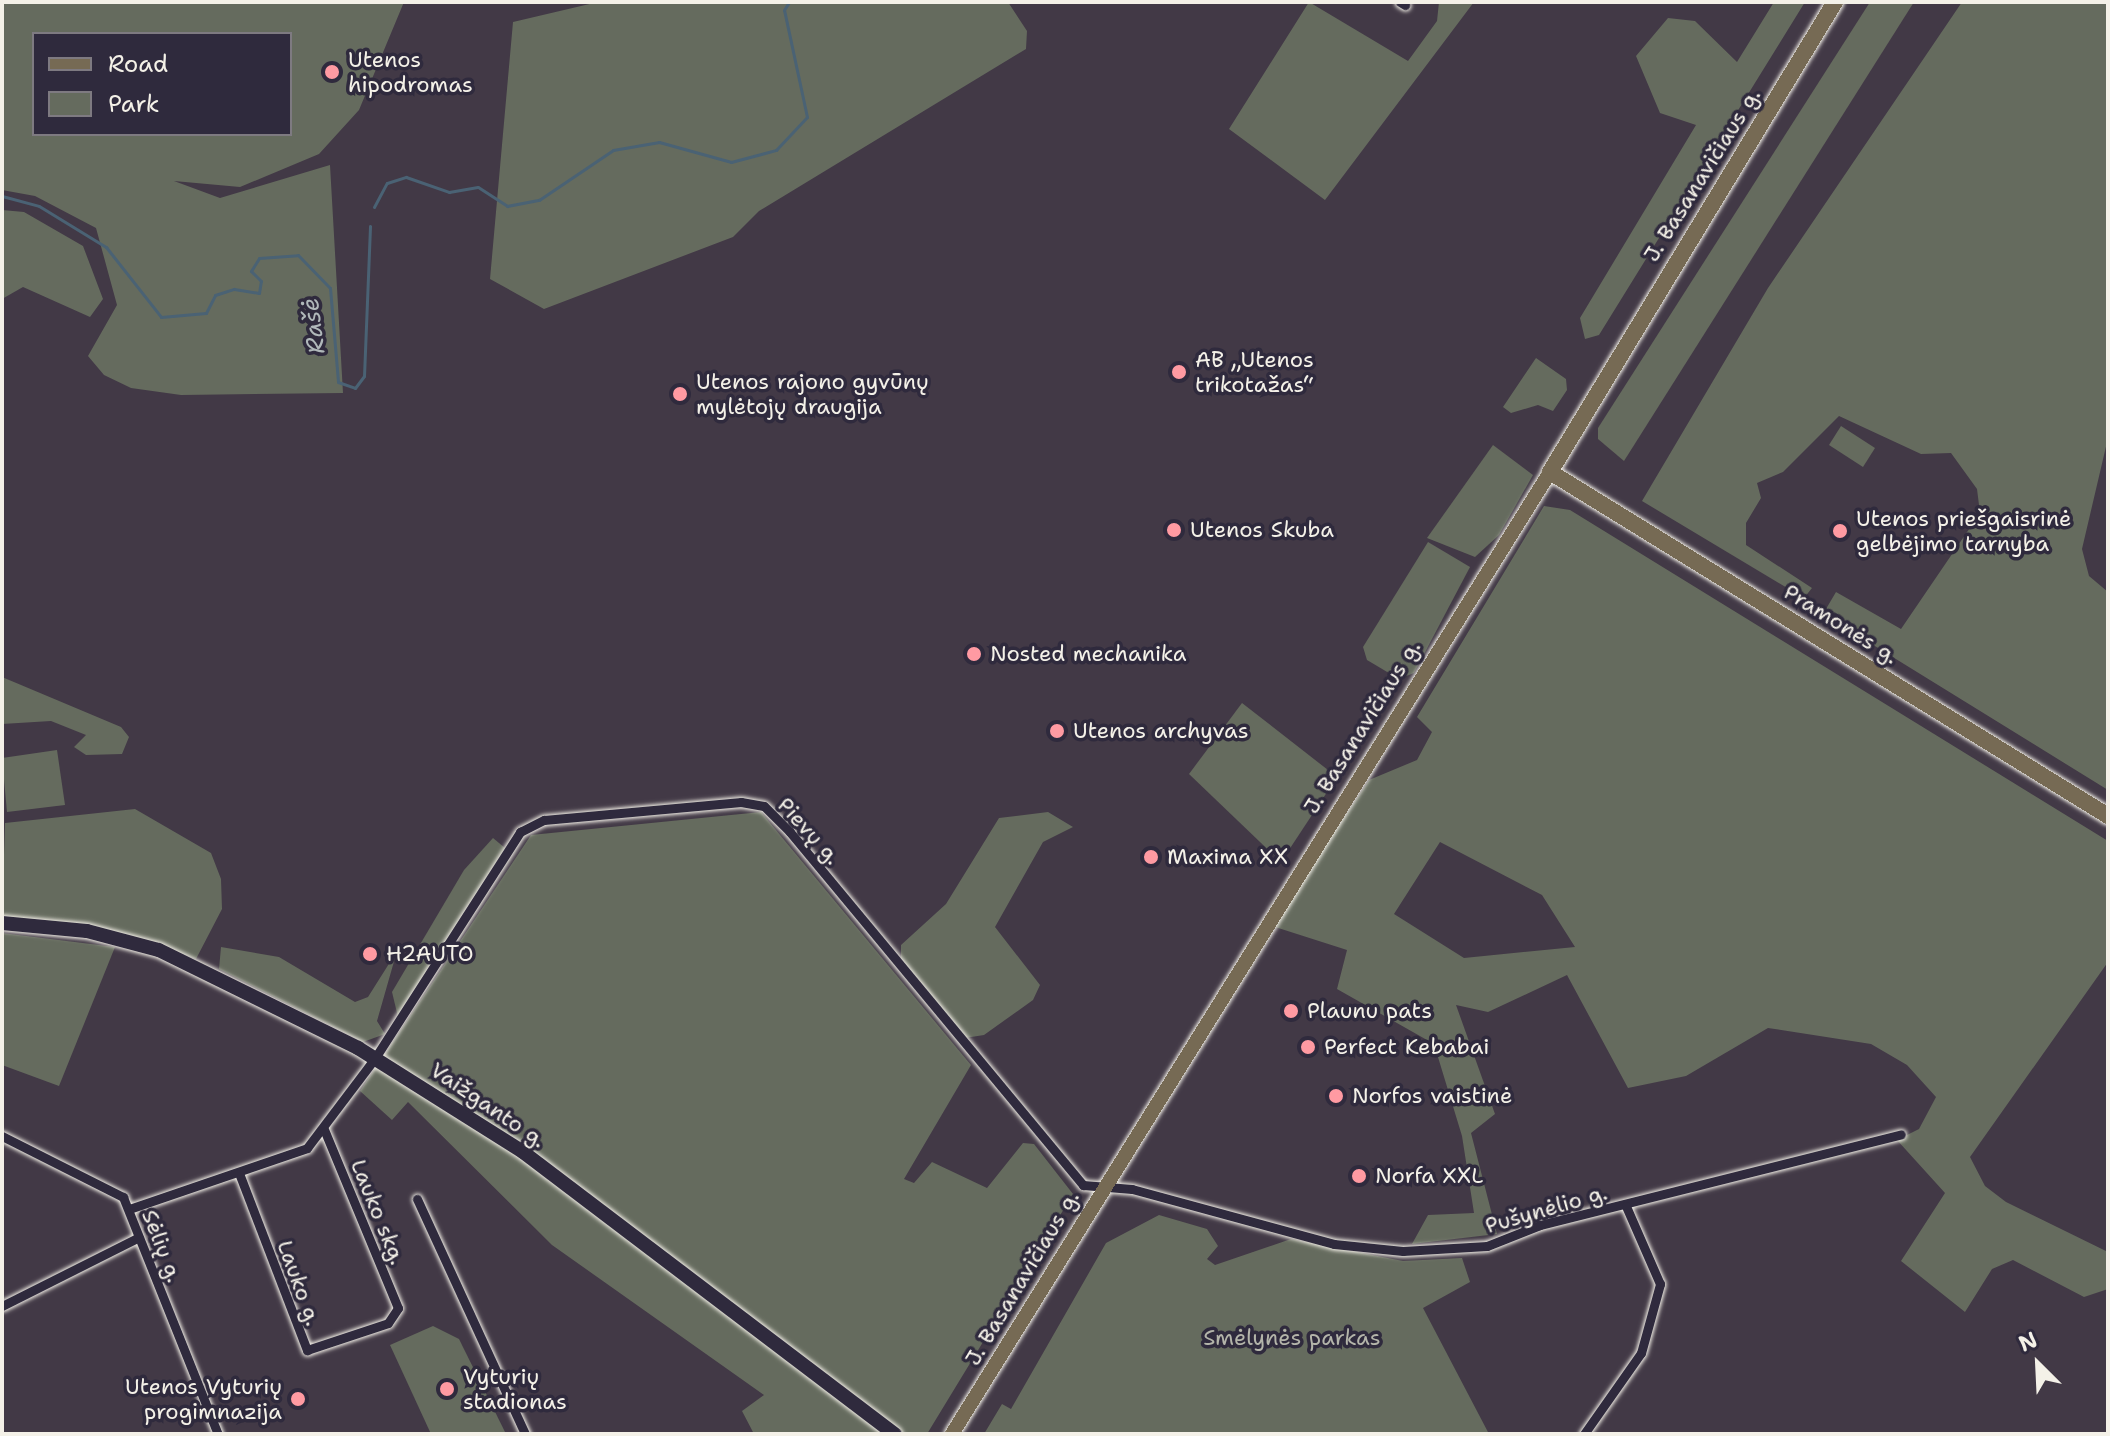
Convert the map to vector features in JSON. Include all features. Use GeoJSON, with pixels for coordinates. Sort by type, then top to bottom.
{"type":"FeatureCollection","features":[{"type":"Feature","properties":{"kind":"highway","name":"J. Basanavičiaus g."},"geometry":{"type":"LineString","coordinates":[[1550,472],[1835,2]]}},
{"type":"Feature","properties":{"kind":"highway","name":"Pramonės g."},"geometry":{"type":"LineString","coordinates":[[1550,472],[2108,816]]}},
{"type":"Feature","properties":{"kind":"main road","name":"J. Basanavičiaus g."},"geometry":{"type":"LineString","coordinates":[[952,1434],[1550,472]]}},
{"type":"Feature","properties":{"kind":"main road","name":"Vaižganto g."},"geometry":{"type":"LineString","coordinates":[[2,923],[87,931],[159,950],[230,979],[375,1058],[523,1152],[895,1434]]}},
{"type":"Feature","properties":{"kind":"street","name":"Pievų g."},"geometry":{"type":"LineString","coordinates":[[375,1058],[520,832],[544,820],[764,806],[1072,1177],[1083,1185],[1105,1184]]}},
{"type":"Feature","properties":{"kind":"street"},"geometry":{"type":"LineString","coordinates":[[129,1209],[298,1154],[324,1129],[375,1058]]}},
{"type":"Feature","properties":{"kind":"street","name":"Lauko skg."},"geometry":{"type":"LineString","coordinates":[[324,1129],[398,1308]]}},
{"type":"Feature","properties":{"kind":"street","name":"Pušynėlio g."},"geometry":{"type":"LineString","coordinates":[[1105,1184],[1334,1244],[1403,1251],[1487,1246],[1901,1134]]}},
{"type":"Feature","properties":{"kind":"street","name":"Sėlių g."},"geometry":{"type":"LineString","coordinates":[[2,1136],[115,1189],[129,1209],[218,1434]]}},
{"type":"Feature","properties":{"kind":"street","name":"Lauko g."},"geometry":{"type":"LineString","coordinates":[[239,1173],[307,1350],[388,1323],[398,1308]]}},
{"type":"Feature","properties":{"kind":"street"},"geometry":{"type":"LineString","coordinates":[[417,1199],[525,1434]]}},
{"type":"Feature","properties":{"kind":"street"},"geometry":{"type":"LineString","coordinates":[[1584,1434],[1641,1353],[1660,1284],[1626,1206]]}},
{"type":"Feature","properties":{"kind":"street"},"geometry":{"type":"LineString","coordinates":[[2,1306],[139,1237]]}},
{"type":"Feature","properties":{"kind":"green space"},"geometry":{"type":"Polygon","coordinates":[[[2,2],[404,2],[359,110],[319,154],[240,187],[174,181],[220,198],[330,165],[343,393],[181,395],[131,388],[104,375],[88,356],[117,305],[96,228],[35,196],[2,190],[2,2]]]}},
{"type":"Feature","properties":{"kind":"green space"},"geometry":{"type":"Polygon","coordinates":[[[598,2],[1008,2],[1027,31],[1026,49],[759,211],[733,237],[544,309],[490,279],[513,22],[598,2]]]}},
{"type":"Feature","properties":{"kind":"green space"},"geometry":{"type":"Polygon","coordinates":[[[1309,2],[1408,61],[1437,21],[1439,2],[1474,2],[1325,200],[1229,129],[1309,2]]]}},
{"type":"Feature","properties":{"kind":"green space"},"geometry":{"type":"Polygon","coordinates":[[[1774,2],[1805,2],[1599,335],[1585,339],[1580,318],[1696,125],[1660,113],[1636,56],[1668,18],[1695,21],[1737,62],[1774,2]]]}},
{"type":"Feature","properties":{"kind":"green space"},"geometry":{"type":"Polygon","coordinates":[[[1870,2],[1914,2],[1624,461],[1598,439],[1598,428],[1870,2]]]}},
{"type":"Feature","properties":{"kind":"green space"},"geometry":{"type":"Polygon","coordinates":[[[1962,2],[2108,2],[2108,438],[2082,549],[2089,576],[2108,592],[2108,790],[1823,614],[1836,592],[1901,629],[1980,513],[1977,489],[1951,453],[1921,454],[1839,416],[1783,472],[1757,483],[1761,498],[1746,523],[1746,545],[1812,588],[1804,598],[1642,501],[1768,288],[1962,2]]]}},
{"type":"Feature","properties":{"kind":"green space"},"geometry":{"type":"Polygon","coordinates":[[[2,210],[24,212],[83,246],[103,299],[90,317],[23,287],[2,299],[2,210]]]}},
{"type":"Feature","properties":{"kind":"green space"},"geometry":{"type":"Polygon","coordinates":[[[1536,358],[1566,379],[1567,390],[1553,411],[1538,405],[1511,413],[1503,407],[1536,358]]]}},
{"type":"Feature","properties":{"kind":"green space"},"geometry":{"type":"Polygon","coordinates":[[[1841,426],[1875,448],[1863,467],[1829,445],[1841,426]]]}},
{"type":"Feature","properties":{"kind":"green space"},"geometry":{"type":"Polygon","coordinates":[[[1493,445],[1533,475],[1499,535],[1475,557],[1427,538],[1493,445]]]}},
{"type":"Feature","properties":{"kind":"green space"},"geometry":{"type":"Polygon","coordinates":[[[1544,506],[1570,510],[2108,841],[2108,962],[1970,1157],[1985,1186],[2006,1202],[2108,1252],[2108,1289],[2084,1297],[2013,1260],[1992,1269],[1965,1312],[1901,1261],[1945,1193],[1897,1140],[1919,1129],[1936,1097],[1907,1065],[1871,1044],[1768,1028],[1686,1076],[1628,1088],[1567,975],[1488,1012],[1456,1005],[1495,1114],[1471,1133],[1497,1234],[1412,1244],[1428,1215],[1474,1213],[1462,1136],[1434,1044],[1337,989],[1347,950],[1272,926],[1369,780],[1417,760],[1432,732],[1417,717],[1544,506]],[[1440,842],[1394,914],[1464,958],[1575,947],[1542,895],[1440,842]]]}},
{"type":"Feature","properties":{"kind":"green space"},"geometry":{"type":"Polygon","coordinates":[[[1428,542],[1470,567],[1414,673],[1399,679],[1367,660],[1363,647],[1428,542]]]}},
{"type":"Feature","properties":{"kind":"green space"},"geometry":{"type":"Polygon","coordinates":[[[2,677],[121,727],[129,737],[122,754],[86,755],[74,747],[86,735],[51,721],[2,724],[2,677]]]}},
{"type":"Feature","properties":{"kind":"green space"},"geometry":{"type":"Polygon","coordinates":[[[1242,703],[1337,777],[1281,862],[1189,774],[1242,703]]]}},
{"type":"Feature","properties":{"kind":"green space"},"geometry":{"type":"Polygon","coordinates":[[[57,750],[65,805],[7,812],[2,758],[57,750]]]}},
{"type":"Feature","properties":{"kind":"green space"},"geometry":{"type":"Polygon","coordinates":[[[135,809],[211,853],[221,879],[222,909],[196,959],[153,943],[2,918],[5,823],[135,809]]]}},
{"type":"Feature","properties":{"kind":"green space"},"geometry":{"type":"Polygon","coordinates":[[[761,812],[971,1065],[904,1179],[914,1183],[932,1162],[987,1188],[1023,1143],[1034,1144],[1073,1194],[927,1434],[754,1434],[742,1411],[764,1395],[552,1245],[408,1102],[392,1120],[360,1091],[531,835],[761,812]]]}},
{"type":"Feature","properties":{"kind":"green space"},"geometry":{"type":"Polygon","coordinates":[[[1048,812],[1073,827],[1043,842],[995,927],[1040,985],[1033,1000],[984,1035],[965,1038],[901,959],[901,945],[946,904],[999,818],[1048,812]]]}},
{"type":"Feature","properties":{"kind":"green space"},"geometry":{"type":"Polygon","coordinates":[[[493,838],[505,848],[398,1017],[392,992],[464,870],[493,838]]]}},
{"type":"Feature","properties":{"kind":"green space"},"geometry":{"type":"Polygon","coordinates":[[[2,933],[115,947],[59,1086],[2,1065],[2,933]]]}},
{"type":"Feature","properties":{"kind":"green space"},"geometry":{"type":"Polygon","coordinates":[[[221,947],[279,957],[355,1002],[368,997],[397,951],[377,1021],[385,1034],[363,1042],[219,969],[221,947]]]}},
{"type":"Feature","properties":{"kind":"green space","name":"Smėlynės parkas"},"geometry":{"type":"Polygon","coordinates":[[[1159,1215],[1207,1229],[1218,1246],[1207,1259],[1215,1265],[1291,1239],[1403,1261],[1462,1258],[1470,1282],[1423,1308],[1489,1434],[984,1434],[1002,1404],[1011,1409],[1106,1243],[1159,1215]]]}},
{"type":"Feature","properties":{"kind":"green space","name":"Vyturių stadionas"},"geometry":{"type":"Polygon","coordinates":[[[433,1326],[459,1339],[506,1434],[431,1434],[390,1345],[433,1326]]]}},
{"type":"Feature","properties":{"kind":"waterway","name":"Rašė"},"geometry":{"type":"LineString","coordinates":[[374,207],[387,183],[406,177],[449,192],[478,187],[507,206],[539,200],[613,150],[659,142],[731,162],[776,150],[807,117],[784,10],[789,2]]}},
{"type":"Feature","properties":{"kind":"waterway","name":"Rašė"},"geometry":{"type":"LineString","coordinates":[[2,196],[39,206],[106,247],[161,317],[206,313],[215,295],[234,289],[259,293],[261,281],[251,271],[259,258],[298,255],[330,288],[338,382],[355,388],[364,376],[370,226]]}},
{"type":"Feature","properties":{"kind":"place","name":"Utenos hipodromas"},"geometry":{"type":"Point","coordinates":[332,72]}},
{"type":"Feature","properties":{"kind":"place","name":"AB „Utenos trikotažas“"},"geometry":{"type":"Point","coordinates":[1179,372]}},
{"type":"Feature","properties":{"kind":"place","name":"Utenos rajono gyvūnų mylėtojų draugija"},"geometry":{"type":"Point","coordinates":[680,394]}},
{"type":"Feature","properties":{"kind":"place","name":"Utenos Skuba"},"geometry":{"type":"Point","coordinates":[1174,530]}},
{"type":"Feature","properties":{"kind":"place","name":"Utenos priešgaisrinė gelbėjimo tarnyba"},"geometry":{"type":"Point","coordinates":[1840,531]}},
{"type":"Feature","properties":{"kind":"place","name":"Nosted mechanika"},"geometry":{"type":"Point","coordinates":[974,654]}},
{"type":"Feature","properties":{"kind":"place","name":"Utenos archyvas"},"geometry":{"type":"Point","coordinates":[1057,731]}},
{"type":"Feature","properties":{"kind":"place","name":"Maxima XX"},"geometry":{"type":"Point","coordinates":[1151,857]}},
{"type":"Feature","properties":{"kind":"place","name":"H2AUTO"},"geometry":{"type":"Point","coordinates":[370,954]}},
{"type":"Feature","properties":{"kind":"place","name":"Plaunu pats"},"geometry":{"type":"Point","coordinates":[1291,1011]}},
{"type":"Feature","properties":{"kind":"place","name":"Perfect Kebabai"},"geometry":{"type":"Point","coordinates":[1308,1047]}},
{"type":"Feature","properties":{"kind":"place","name":"Norfos vaistinė"},"geometry":{"type":"Point","coordinates":[1336,1096]}},
{"type":"Feature","properties":{"kind":"place","name":"Norfa XXL"},"geometry":{"type":"Point","coordinates":[1359,1176]}},
{"type":"Feature","properties":{"kind":"place","name":"Vyturių stadionas"},"geometry":{"type":"Point","coordinates":[447,1389]}},
{"type":"Feature","properties":{"kind":"place","name":"Utenos Vyturių progimnazija"},"geometry":{"type":"Point","coordinates":[298,1399]}}]}
